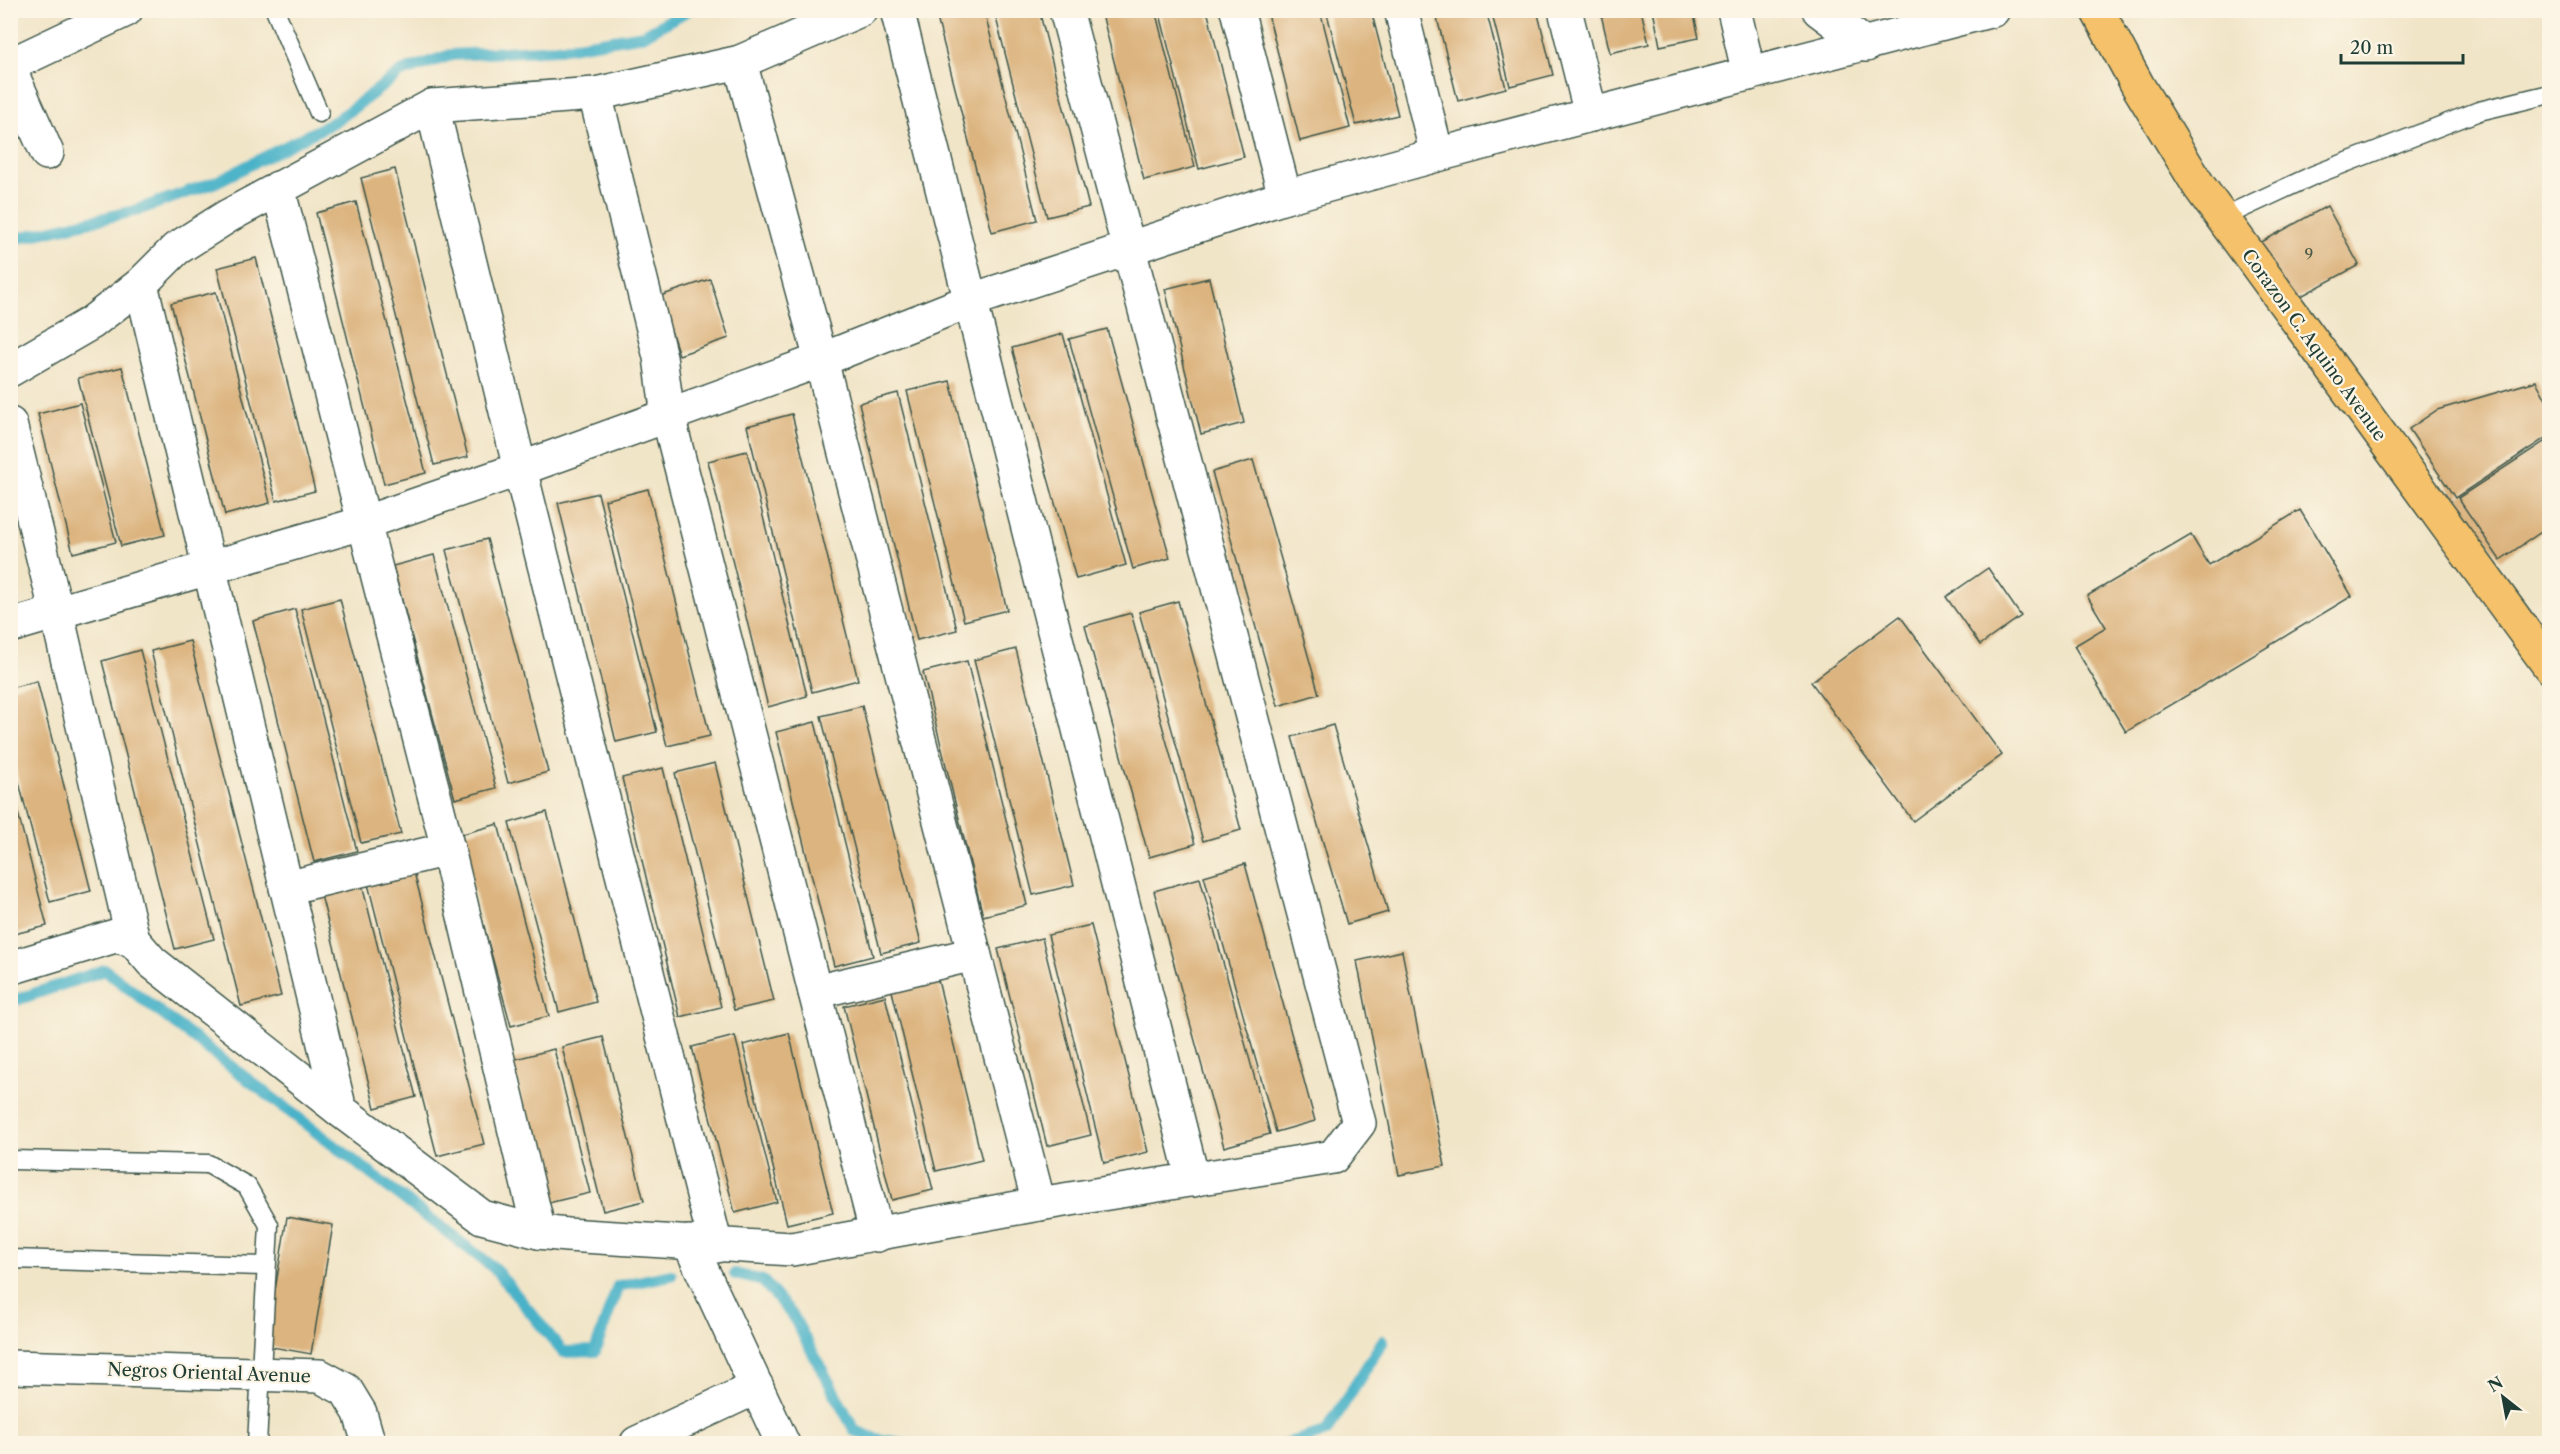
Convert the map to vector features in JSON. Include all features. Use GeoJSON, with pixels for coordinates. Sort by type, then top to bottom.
{"type":"FeatureCollection","features":[{"type":"Feature","properties":{"kind":"main road","name":"Corazon C. Aquino Avenue"},"geometry":{"type":"LineString","coordinates":[[2097,10],[2138,86],[2221,218],[2550,667]]}},
{"type":"Feature","properties":{"kind":"street"},"geometry":{"type":"LineString","coordinates":[[10,65],[126,10]]}},
{"type":"Feature","properties":{"kind":"street"},"geometry":{"type":"LineString","coordinates":[[10,370],[91,323],[141,284],[176,249],[278,188],[432,106],[595,94],[740,62],[860,10]]}},
{"type":"Feature","properties":{"kind":"street"},"geometry":{"type":"LineString","coordinates":[[897,10],[1193,1180]]}},
{"type":"Feature","properties":{"kind":"street"},"geometry":{"type":"LineString","coordinates":[[10,424],[133,940],[152,962],[340,1110],[482,1217],[539,1232],[792,1249],[1039,1204],[1333,1157],[1359,1123],[1066,10]]}},
{"type":"Feature","properties":{"kind":"street"},"geometry":{"type":"LineString","coordinates":[[1237,10],[1285,197]]}},
{"type":"Feature","properties":{"kind":"street"},"geometry":{"type":"LineString","coordinates":[[1401,10],[1437,155]]}},
{"type":"Feature","properties":{"kind":"street"},"geometry":{"type":"LineString","coordinates":[[1566,10],[1591,115]]}},
{"type":"Feature","properties":{"kind":"street"},"geometry":{"type":"LineString","coordinates":[[1734,10],[1749,75]]}},
{"type":"Feature","properties":{"kind":"street"},"geometry":{"type":"LineString","coordinates":[[1819,10],[1866,45]]}},
{"type":"Feature","properties":{"kind":"street"},"geometry":{"type":"LineString","coordinates":[[10,626],[363,523],[821,360],[972,300],[1285,197],[1993,10]]}},
{"type":"Feature","properties":{"kind":"street"},"geometry":{"type":"LineString","coordinates":[[740,62],[821,360],[1039,1204]]}},
{"type":"Feature","properties":{"kind":"street"},"geometry":{"type":"LineString","coordinates":[[10,70],[46,153]]}},
{"type":"Feature","properties":{"kind":"street"},"geometry":{"type":"LineString","coordinates":[[595,94],[660,357],[668,416],[877,1235]]}},
{"type":"Feature","properties":{"kind":"street"},"geometry":{"type":"LineString","coordinates":[[432,106],[703,1244],[757,1387],[783,1443]]}},
{"type":"Feature","properties":{"kind":"street"},"geometry":{"type":"LineString","coordinates":[[278,188],[448,849],[539,1232]]}},
{"type":"Feature","properties":{"kind":"street"},"geometry":{"type":"LineString","coordinates":[[141,284],[340,1110]]}},
{"type":"Feature","properties":{"kind":"street"},"geometry":{"type":"LineString","coordinates":[[286,888],[448,849]]}},
{"type":"Feature","properties":{"kind":"street"},"geometry":{"type":"LineString","coordinates":[[10,968],[115,936],[133,940]]}},
{"type":"Feature","properties":{"kind":"street"},"geometry":{"type":"LineString","coordinates":[[815,992],[974,954]]}},
{"type":"Feature","properties":{"kind":"street","name":"Negros Oriental Avenue"},"geometry":{"type":"LineString","coordinates":[[10,1367],[320,1376],[346,1390],[360,1413],[369,1443]]}},
{"type":"Feature","properties":{"kind":"street"},"geometry":{"type":"LineString","coordinates":[[637,1443],[757,1387]]}},
{"type":"Feature","properties":{"kind":"lane"},"geometry":{"type":"LineString","coordinates":[[274,10],[319,113]]}},
{"type":"Feature","properties":{"kind":"lane"},"geometry":{"type":"LineString","coordinates":[[2221,218],[2314,175],[2479,111],[2550,94]]}},
{"type":"Feature","properties":{"kind":"lane"},"geometry":{"type":"LineString","coordinates":[[10,1160],[208,1164],[247,1186],[268,1225],[257,1443]]}},
{"type":"Feature","properties":{"kind":"lane"},"geometry":{"type":"LineString","coordinates":[[10,1259],[266,1266]]}},
{"type":"Feature","properties":{"kind":"building"},"geometry":{"type":"Polygon","coordinates":[[[935,10],[984,10],[1037,220],[992,232],[935,10]]]}},
{"type":"Feature","properties":{"kind":"building"},"geometry":{"type":"Polygon","coordinates":[[[994,10],[1039,10],[1089,207],[1047,217],[994,10]]]}},
{"type":"Feature","properties":{"kind":"building"},"geometry":{"type":"Polygon","coordinates":[[[1101,10],[1155,10],[1195,167],[1144,180],[1101,10]]]}},
{"type":"Feature","properties":{"kind":"building"},"geometry":{"type":"Polygon","coordinates":[[[1159,10],[1207,10],[1244,157],[1199,169],[1159,10]]]}},
{"type":"Feature","properties":{"kind":"building"},"geometry":{"type":"Polygon","coordinates":[[[1267,10],[1320,10],[1350,128],[1300,141],[1267,10]]]}},
{"type":"Feature","properties":{"kind":"building"},"geometry":{"type":"Polygon","coordinates":[[[1326,10],[1371,10],[1398,115],[1356,125],[1326,10]]]}},
{"type":"Feature","properties":{"kind":"building"},"geometry":{"type":"Polygon","coordinates":[[[1435,10],[1486,10],[1506,88],[1458,101],[1435,10]]]}},
{"type":"Feature","properties":{"kind":"building"},"geometry":{"type":"Polygon","coordinates":[[[1491,10],[1537,10],[1553,75],[1510,86],[1491,10]]]}},
{"type":"Feature","properties":{"kind":"building"},"geometry":{"type":"Polygon","coordinates":[[[1600,10],[1641,10],[1649,44],[1610,53],[1600,10]]]}},
{"type":"Feature","properties":{"kind":"building"},"geometry":{"type":"Polygon","coordinates":[[[1653,10],[1693,10],[1699,38],[1660,46],[1653,10]]]}},
{"type":"Feature","properties":{"kind":"building"},"geometry":{"type":"Polygon","coordinates":[[[395,169],[468,457],[434,465],[361,178],[395,169]]]}},
{"type":"Feature","properties":{"kind":"building"},"geometry":{"type":"Polygon","coordinates":[[[356,202],[426,473],[384,484],[316,213],[356,202]]]}},
{"type":"Feature","properties":{"kind":"building"},"geometry":{"type":"Polygon","coordinates":[[[2327,206],[2359,265],[2292,301],[2258,244],[2327,206]]]}},
{"type":"Feature","properties":{"kind":"building"},"geometry":{"type":"Polygon","coordinates":[[[256,258],[315,491],[276,501],[217,268],[256,258]]]}},
{"type":"Feature","properties":{"kind":"building"},"geometry":{"type":"Polygon","coordinates":[[[1209,278],[1244,423],[1201,434],[1165,289],[1209,278]]]}},
{"type":"Feature","properties":{"kind":"building"},"geometry":{"type":"Polygon","coordinates":[[[710,279],[729,338],[679,355],[660,296],[710,279]]]}},
{"type":"Feature","properties":{"kind":"building"},"geometry":{"type":"Polygon","coordinates":[[[216,292],[270,503],[225,515],[171,303],[216,292]]]}},
{"type":"Feature","properties":{"kind":"building"},"geometry":{"type":"Polygon","coordinates":[[[1107,329],[1170,558],[1133,569],[1069,339],[1107,329]]]}},
{"type":"Feature","properties":{"kind":"building"},"geometry":{"type":"Polygon","coordinates":[[[1063,334],[1126,565],[1076,579],[1012,348],[1063,334]]]}},
{"type":"Feature","properties":{"kind":"building"},"geometry":{"type":"Polygon","coordinates":[[[122,367],[165,535],[121,546],[78,378],[122,367]]]}},
{"type":"Feature","properties":{"kind":"building"},"geometry":{"type":"Polygon","coordinates":[[[950,381],[1007,610],[964,621],[907,391],[950,381]]]}},
{"type":"Feature","properties":{"kind":"building"},"geometry":{"type":"Polygon","coordinates":[[[2536,381],[2550,407],[2550,435],[2455,498],[2409,429],[2437,410],[2536,381]]]}},
{"type":"Feature","properties":{"kind":"building"},"geometry":{"type":"Polygon","coordinates":[[[898,393],[957,630],[917,640],[859,403],[898,393]]]}},
{"type":"Feature","properties":{"kind":"building"},"geometry":{"type":"Polygon","coordinates":[[[80,403],[116,542],[73,553],[38,414],[80,403]]]}},
{"type":"Feature","properties":{"kind":"building"},"geometry":{"type":"Polygon","coordinates":[[[792,414],[858,680],[812,692],[747,426],[792,414]]]}},
{"type":"Feature","properties":{"kind":"building"},"geometry":{"type":"Polygon","coordinates":[[[2550,438],[2550,526],[2500,560],[2458,498],[2550,438]]]}},
{"type":"Feature","properties":{"kind":"building"},"geometry":{"type":"Polygon","coordinates":[[[747,451],[807,696],[768,707],[708,461],[747,451]]]}},
{"type":"Feature","properties":{"kind":"building"},"geometry":{"type":"Polygon","coordinates":[[[1253,460],[1319,694],[1278,706],[1212,472],[1253,460]]]}},
{"type":"Feature","properties":{"kind":"building"},"geometry":{"type":"Polygon","coordinates":[[[648,489],[710,736],[667,746],[605,500],[648,489]]]}},
{"type":"Feature","properties":{"kind":"building"},"geometry":{"type":"Polygon","coordinates":[[[598,493],[657,732],[616,742],[558,503],[598,493]]]}},
{"type":"Feature","properties":{"kind":"building"},"geometry":{"type":"Polygon","coordinates":[[[2300,510],[2352,596],[2126,732],[2074,646],[2106,627],[2087,596],[2191,535],[2209,565],[2300,510]]]}},
{"type":"Feature","properties":{"kind":"building"},"geometry":{"type":"Polygon","coordinates":[[[487,539],[548,772],[508,783],[446,550],[487,539]]]}},
{"type":"Feature","properties":{"kind":"building"},"geometry":{"type":"Polygon","coordinates":[[[434,555],[496,788],[455,799],[393,566],[434,555]]]}},
{"type":"Feature","properties":{"kind":"building"},"geometry":{"type":"Polygon","coordinates":[[[1988,568],[2021,616],[1980,645],[1946,597],[1988,568]]]}},
{"type":"Feature","properties":{"kind":"building"},"geometry":{"type":"Polygon","coordinates":[[[340,599],[401,834],[361,843],[301,609],[340,599]]]}},
{"type":"Feature","properties":{"kind":"building"},"geometry":{"type":"Polygon","coordinates":[[[1178,601],[1241,830],[1203,841],[1139,612],[1178,601]]]}},
{"type":"Feature","properties":{"kind":"building"},"geometry":{"type":"Polygon","coordinates":[[[295,609],[357,851],[314,862],[253,621],[295,609]]]}},
{"type":"Feature","properties":{"kind":"building"},"geometry":{"type":"Polygon","coordinates":[[[1131,613],[1195,844],[1149,857],[1085,626],[1131,613]]]}},
{"type":"Feature","properties":{"kind":"building"},"geometry":{"type":"Polygon","coordinates":[[[1900,616],[2002,755],[1913,821],[1811,682],[1900,616]]]}},
{"type":"Feature","properties":{"kind":"building"},"geometry":{"type":"Polygon","coordinates":[[[190,641],[281,996],[241,1006],[151,651],[190,641]]]}},
{"type":"Feature","properties":{"kind":"building"},"geometry":{"type":"Polygon","coordinates":[[[1016,649],[1074,885],[1033,895],[974,660],[1016,649]]]}},
{"type":"Feature","properties":{"kind":"building"},"geometry":{"type":"Polygon","coordinates":[[[140,650],[214,939],[175,949],[102,661],[140,650]]]}},
{"type":"Feature","properties":{"kind":"building"},"geometry":{"type":"Polygon","coordinates":[[[967,661],[1027,905],[983,916],[923,672],[967,661]]]}},
{"type":"Feature","properties":{"kind":"building"},"geometry":{"type":"Polygon","coordinates":[[[37,681],[91,891],[50,902],[10,748],[10,688],[37,681]]]}},
{"type":"Feature","properties":{"kind":"building"},"geometry":{"type":"Polygon","coordinates":[[[862,706],[921,943],[881,953],[821,716],[862,706]]]}},
{"type":"Feature","properties":{"kind":"building"},"geometry":{"type":"Polygon","coordinates":[[[815,722],[873,956],[834,966],[776,732],[815,722]]]}},
{"type":"Feature","properties":{"kind":"building"},"geometry":{"type":"Polygon","coordinates":[[[1333,725],[1388,912],[1347,924],[1292,737],[1333,725]]]}},
{"type":"Feature","properties":{"kind":"building"},"geometry":{"type":"Polygon","coordinates":[[[715,763],[774,1001],[734,1010],[675,773],[715,763]]]}},
{"type":"Feature","properties":{"kind":"building"},"geometry":{"type":"Polygon","coordinates":[[[663,768],[721,1007],[680,1017],[622,778],[663,768]]]}},
{"type":"Feature","properties":{"kind":"building"},"geometry":{"type":"Polygon","coordinates":[[[10,787],[47,926],[10,935],[10,787]]]}},
{"type":"Feature","properties":{"kind":"building"},"geometry":{"type":"Polygon","coordinates":[[[547,812],[596,1002],[559,1012],[509,823],[547,812]]]}},
{"type":"Feature","properties":{"kind":"building"},"geometry":{"type":"Polygon","coordinates":[[[498,824],[549,1016],[511,1026],[459,835],[498,824]]]}},
{"type":"Feature","properties":{"kind":"building"},"geometry":{"type":"Polygon","coordinates":[[[1245,864],[1315,1121],[1276,1132],[1204,876],[1245,864]]]}},
{"type":"Feature","properties":{"kind":"building"},"geometry":{"type":"Polygon","coordinates":[[[414,872],[484,1144],[437,1156],[368,884],[414,872]]]}},
{"type":"Feature","properties":{"kind":"building"},"geometry":{"type":"Polygon","coordinates":[[[1200,878],[1270,1134],[1224,1147],[1154,891],[1200,878]]]}},
{"type":"Feature","properties":{"kind":"building"},"geometry":{"type":"Polygon","coordinates":[[[361,881],[416,1097],[375,1108],[320,891],[361,881]]]}},
{"type":"Feature","properties":{"kind":"building"},"geometry":{"type":"Polygon","coordinates":[[[1091,925],[1148,1152],[1104,1163],[1048,935],[1091,925]]]}},
{"type":"Feature","properties":{"kind":"building"},"geometry":{"type":"Polygon","coordinates":[[[1042,938],[1091,1135],[1047,1146],[998,949],[1042,938]]]}},
{"type":"Feature","properties":{"kind":"building"},"geometry":{"type":"Polygon","coordinates":[[[1402,951],[1445,1166],[1399,1175],[1357,961],[1402,951]]]}},
{"type":"Feature","properties":{"kind":"building"},"geometry":{"type":"Polygon","coordinates":[[[937,976],[982,1160],[936,1171],[891,987],[937,976]]]}},
{"type":"Feature","properties":{"kind":"building"},"geometry":{"type":"Polygon","coordinates":[[[885,996],[933,1190],[892,1200],[844,1006],[885,996]]]}},
{"type":"Feature","properties":{"kind":"building"},"geometry":{"type":"Polygon","coordinates":[[[789,1033],[833,1213],[787,1224],[743,1045],[789,1033]]]}},
{"type":"Feature","properties":{"kind":"building"},"geometry":{"type":"Polygon","coordinates":[[[735,1036],[777,1202],[735,1213],[692,1047],[735,1036]]]}},
{"type":"Feature","properties":{"kind":"building"},"geometry":{"type":"Polygon","coordinates":[[[603,1037],[644,1201],[603,1211],[562,1047],[603,1037]]]}},
{"type":"Feature","properties":{"kind":"building"},"geometry":{"type":"Polygon","coordinates":[[[554,1049],[590,1193],[548,1203],[512,1060],[554,1049]]]}},
{"type":"Feature","properties":{"kind":"building"},"geometry":{"type":"Polygon","coordinates":[[[287,1217],[333,1225],[311,1354],[266,1346],[287,1217]]]}},
{"type":"Feature","properties":{"kind":"waterway"},"geometry":{"type":"LineString","coordinates":[[10,240],[134,211],[216,182],[336,121],[401,72],[451,55],[558,49],[644,35],[688,10]]}},
{"type":"Feature","properties":{"kind":"waterway"},"geometry":{"type":"LineString","coordinates":[[10,1002],[105,970],[494,1268],[563,1352],[595,1351],[618,1286],[671,1275]]}},
{"type":"Feature","properties":{"kind":"waterway"},"geometry":{"type":"LineString","coordinates":[[735,1274],[763,1281],[793,1316],[855,1431],[876,1439],[907,1444]]}},
{"type":"Feature","properties":{"kind":"waterway"},"geometry":{"type":"LineString","coordinates":[[1285,1444],[1326,1432],[1383,1341]]}}]}
